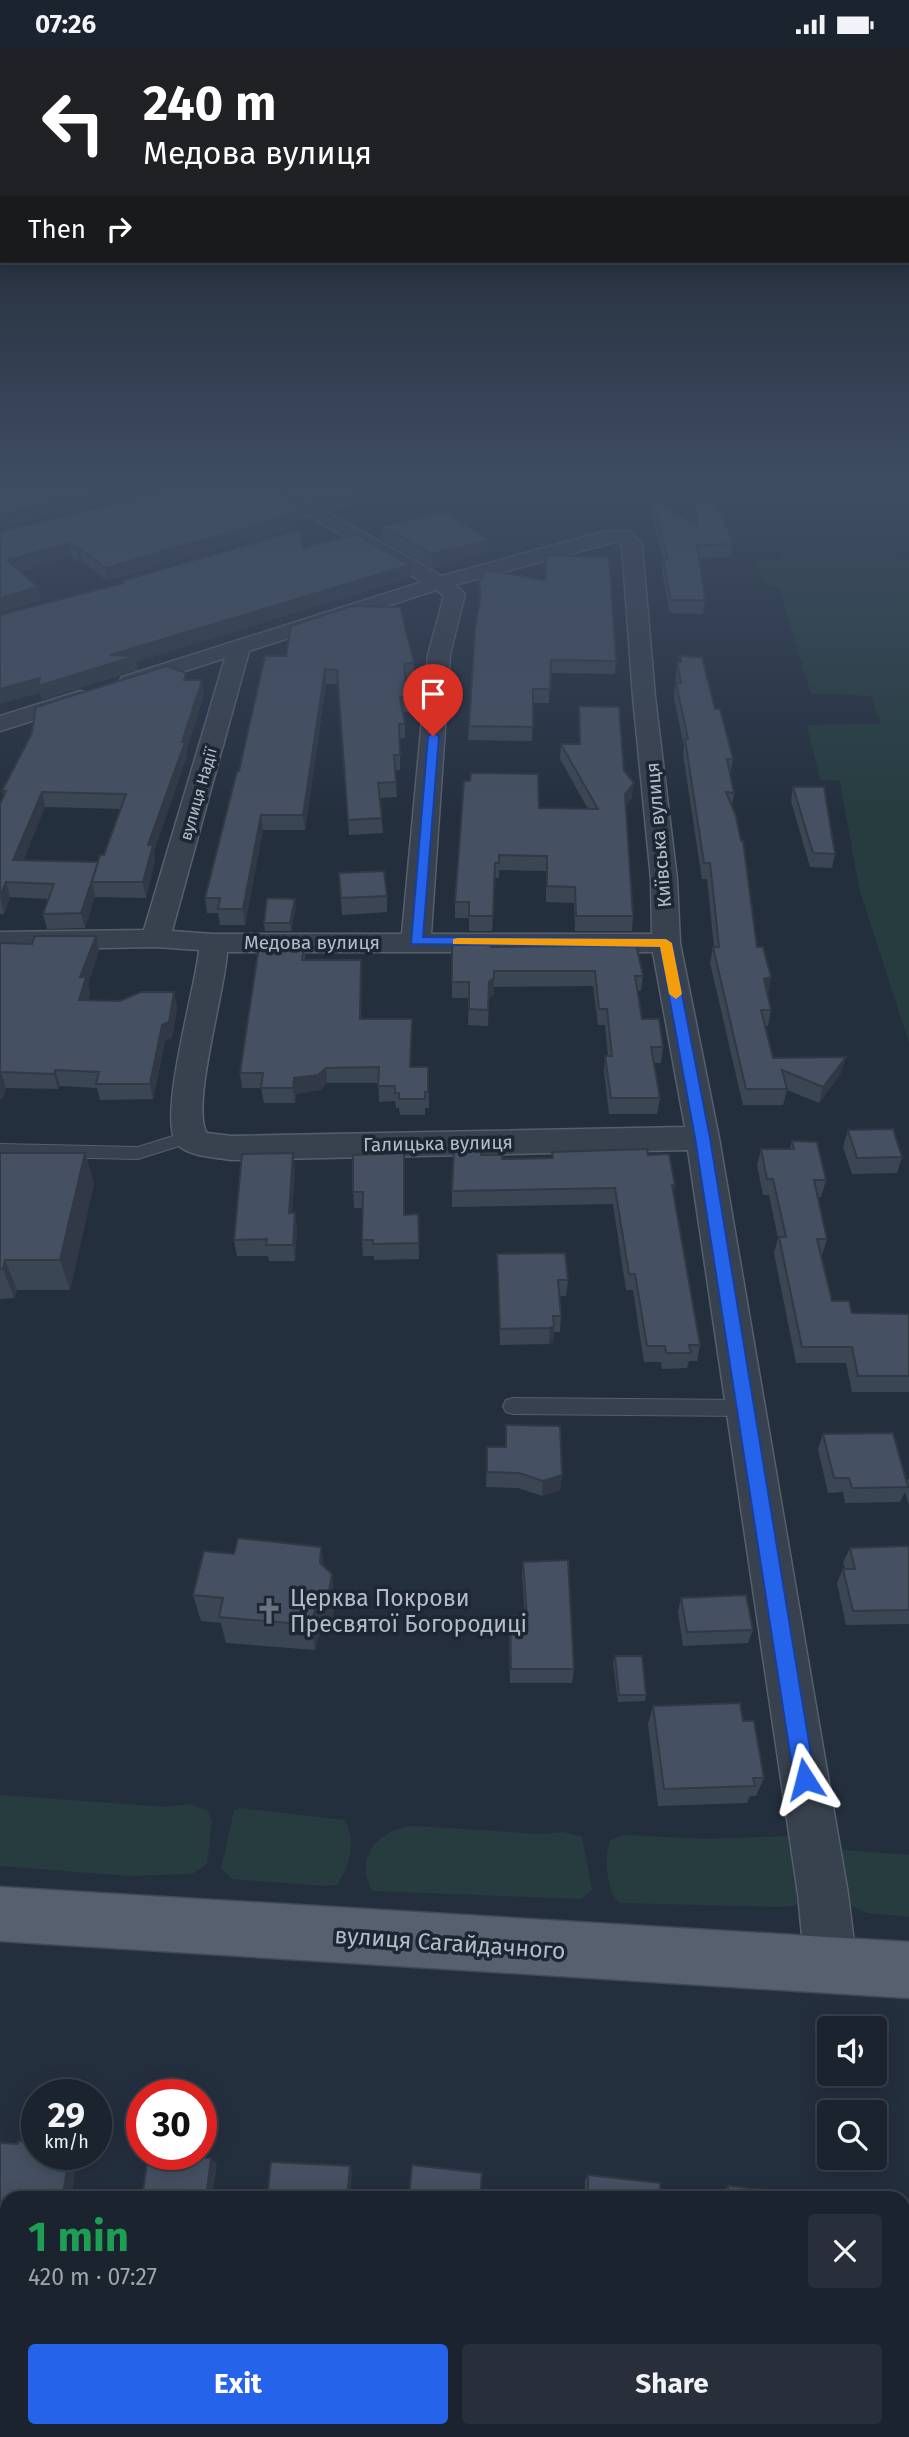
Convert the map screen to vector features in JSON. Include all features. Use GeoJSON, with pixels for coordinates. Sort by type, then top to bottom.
{"type":"FeatureCollection","features":[{"type":"Feature","properties":{"kind":"main road","name":"вулиця Сагайдачного"},"geometry":{"type":"LineString","coordinates":[[0,1914],[905,1970]]}},
{"type":"Feature","properties":{"kind":"street"},"geometry":{"type":"LineString","coordinates":[[0,724],[405,595]]}},
{"type":"Feature","properties":{"kind":"street"},"geometry":{"type":"LineString","coordinates":[[416,941],[439,655],[455,595]]}},
{"type":"Feature","properties":{"kind":"street","name":"Київська вулиця"},"geometry":{"type":"LineString","coordinates":[[636,595],[664,879],[666,943],[703,1138],[823,1894],[831,1967]]}},
{"type":"Feature","properties":{"kind":"street","name":"вулиця Надії"},"geometry":{"type":"LineString","coordinates":[[156,938],[239,649]]}},
{"type":"Feature","properties":{"kind":"street","name":"Медова вулиця"},"geometry":{"type":"LineString","coordinates":[[0,941],[156,938],[213,943],[666,943]]}},
{"type":"Feature","properties":{"kind":"street"},"geometry":{"type":"LineString","coordinates":[[188,1129],[197,1039],[214,960],[213,943]]}},
{"type":"Feature","properties":{"kind":"street","name":"Галицька вулиця"},"geometry":{"type":"LineString","coordinates":[[188,1129],[200,1143],[231,1148],[703,1138]]}},
{"type":"Feature","properties":{"kind":"lane"},"geometry":{"type":"LineString","coordinates":[[0,1150],[138,1153],[188,1129]]}},
{"type":"Feature","properties":{"kind":"lane"},"geometry":{"type":"LineString","coordinates":[[513,1406],[746,1408]]}},
{"type":"Feature","properties":{"kind":"green space"},"geometry":{"type":"Polygon","coordinates":[[[782,595],[909,595],[909,1043],[859,888],[840,781],[820,780],[807,725],[881,724],[871,696],[811,694],[782,595]]]}},
{"type":"Feature","properties":{"kind":"green space"},"geometry":{"type":"Polygon","coordinates":[[[0,1795],[167,1807],[188,1804],[207,1810],[212,1821],[207,1864],[192,1874],[130,1876],[0,1866],[0,1795]]]}},
{"type":"Feature","properties":{"kind":"green space"},"geometry":{"type":"Polygon","coordinates":[[[240,1808],[344,1820],[351,1844],[345,1869],[337,1885],[232,1879],[221,1869],[234,1811],[240,1808]]]}},
{"type":"Feature","properties":{"kind":"green space"},"geometry":{"type":"Polygon","coordinates":[[[415,1826],[540,1834],[563,1832],[582,1837],[592,1890],[581,1899],[372,1891],[366,1867],[373,1847],[391,1832],[415,1826]]]}},
{"type":"Feature","properties":{"kind":"green space"},"geometry":{"type":"Polygon","coordinates":[[[624,1835],[707,1839],[788,1836],[796,1841],[804,1895],[796,1905],[784,1907],[619,1903],[609,1882],[607,1855],[610,1840],[624,1835]]]}},
{"type":"Feature","properties":{"kind":"green space"},"geometry":{"type":"Polygon","coordinates":[[[839,1851],[909,1855],[909,1917],[867,1913],[850,1905],[839,1851]]]}},
{"type":"Feature","properties":{"kind":"building"},"geometry":{"type":"Polygon","coordinates":[[[76,595],[309,595],[110,655],[135,656],[38,686],[40,678],[0,689],[0,615],[76,595]]]}},
{"type":"Feature","properties":{"kind":"building"},"geometry":{"type":"Polygon","coordinates":[[[481,595],[612,595],[616,661],[551,660],[550,689],[533,689],[533,727],[469,726],[475,629],[481,595]]]}},
{"type":"Feature","properties":{"kind":"building"},"geometry":{"type":"Polygon","coordinates":[[[670,595],[704,595],[705,600],[671,600],[670,595]]]}},
{"type":"Feature","properties":{"kind":"building"},"geometry":{"type":"Polygon","coordinates":[[[351,606],[400,607],[414,663],[404,664],[407,697],[400,697],[405,724],[399,724],[400,755],[394,755],[396,782],[378,783],[382,818],[348,820],[337,670],[325,669],[303,815],[261,815],[243,909],[218,909],[220,898],[205,898],[239,771],[265,656],[286,656],[291,626],[351,606]]]}},
{"type":"Feature","properties":{"kind":"building"},"geometry":{"type":"Polygon","coordinates":[[[680,656],[702,657],[715,709],[720,709],[733,759],[727,759],[734,793],[726,792],[743,841],[757,947],[763,947],[771,977],[764,979],[771,1010],[761,1010],[773,1058],[846,1057],[823,1087],[782,1070],[787,1089],[746,1089],[713,947],[719,947],[710,863],[704,863],[685,739],[688,739],[676,683],[681,683],[677,662],[681,662],[680,656]]]}},
{"type":"Feature","properties":{"kind":"building"},"geometry":{"type":"Polygon","coordinates":[[[167,666],[186,673],[184,680],[202,680],[182,742],[185,742],[148,845],[153,845],[143,882],[92,882],[97,864],[81,913],[43,914],[54,884],[6,882],[0,897],[0,804],[6,791],[2,791],[32,733],[36,707],[167,666]],[[42,792],[13,860],[98,862],[100,855],[104,855],[126,794],[42,792]]]}},
{"type":"Feature","properties":{"kind":"building"},"geometry":{"type":"Polygon","coordinates":[[[579,706],[619,707],[624,771],[634,783],[625,794],[633,916],[576,916],[575,887],[547,886],[547,856],[499,855],[499,863],[495,863],[493,916],[469,916],[469,902],[455,902],[464,781],[470,781],[471,773],[538,774],[539,808],[598,809],[561,744],[580,744],[579,706]]]}},
{"type":"Feature","properties":{"kind":"building"},"geometry":{"type":"Polygon","coordinates":[[[793,787],[824,787],[835,854],[813,853],[793,787]]]}},
{"type":"Feature","properties":{"kind":"building"},"geometry":{"type":"Polygon","coordinates":[[[384,871],[387,896],[341,898],[339,873],[384,871]]]}},
{"type":"Feature","properties":{"kind":"building"},"geometry":{"type":"Polygon","coordinates":[[[267,898],[295,899],[290,923],[264,923],[267,898]]]}},
{"type":"Feature","properties":{"kind":"building"},"geometry":{"type":"Polygon","coordinates":[[[35,936],[96,936],[80,977],[86,977],[79,1000],[120,1001],[141,992],[174,992],[169,1022],[162,1025],[150,1084],[96,1084],[99,1072],[1,1072],[0,1076],[0,943],[32,944],[35,936]]]}},
{"type":"Feature","properties":{"kind":"building"},"geometry":{"type":"Polygon","coordinates":[[[260,939],[285,939],[284,946],[304,945],[302,960],[361,960],[360,1019],[412,1019],[410,1067],[428,1067],[428,1092],[425,1092],[425,1099],[399,1099],[395,1086],[378,1086],[379,1067],[326,1068],[318,1075],[294,1078],[293,1088],[261,1088],[263,1073],[240,1073],[260,939]]]}},
{"type":"Feature","properties":{"kind":"building"},"geometry":{"type":"Polygon","coordinates":[[[469,939],[491,939],[491,947],[577,946],[577,939],[635,939],[643,976],[635,976],[642,1019],[659,1019],[663,1047],[651,1047],[660,1098],[611,1098],[605,1056],[612,1056],[607,1009],[599,1009],[595,971],[494,971],[494,978],[489,982],[488,1010],[469,1009],[469,982],[452,982],[452,945],[469,945],[469,939]]]}},
{"type":"Feature","properties":{"kind":"building"},"geometry":{"type":"Polygon","coordinates":[[[893,1129],[902,1157],[857,1158],[848,1130],[893,1129]]]}},
{"type":"Feature","properties":{"kind":"building"},"geometry":{"type":"Polygon","coordinates":[[[792,1141],[817,1142],[826,1180],[814,1180],[827,1239],[817,1239],[832,1301],[849,1301],[852,1313],[909,1314],[909,1376],[858,1376],[852,1347],[802,1347],[779,1237],[786,1237],[773,1179],[767,1179],[761,1149],[794,1149],[792,1141]]]}},
{"type":"Feature","properties":{"kind":"building"},"geometry":{"type":"Polygon","coordinates":[[[647,1149],[648,1155],[669,1154],[700,1345],[689,1345],[691,1353],[666,1353],[665,1346],[647,1346],[635,1274],[629,1274],[615,1188],[452,1191],[454,1150],[481,1150],[481,1155],[502,1155],[502,1159],[553,1158],[552,1152],[647,1149]]]}},
{"type":"Feature","properties":{"kind":"building"},"geometry":{"type":"Polygon","coordinates":[[[0,1153],[85,1153],[60,1260],[5,1260],[3,1269],[0,1269],[0,1153]]]}},
{"type":"Feature","properties":{"kind":"building"},"geometry":{"type":"Polygon","coordinates":[[[293,1153],[289,1213],[295,1213],[293,1245],[266,1245],[267,1239],[234,1240],[242,1154],[293,1153]]]}},
{"type":"Feature","properties":{"kind":"building"},"geometry":{"type":"Polygon","coordinates":[[[404,1153],[404,1215],[418,1214],[419,1243],[373,1244],[373,1240],[362,1240],[363,1192],[353,1192],[353,1155],[404,1153]]]}},
{"type":"Feature","properties":{"kind":"building"},"geometry":{"type":"Polygon","coordinates":[[[565,1253],[568,1280],[558,1280],[561,1316],[553,1316],[554,1326],[500,1329],[497,1254],[565,1253]]]}},
{"type":"Feature","properties":{"kind":"building"},"geometry":{"type":"Polygon","coordinates":[[[506,1425],[560,1426],[562,1475],[543,1481],[519,1473],[487,1472],[487,1447],[506,1447],[506,1425]]]}},
{"type":"Feature","properties":{"kind":"building"},"geometry":{"type":"Polygon","coordinates":[[[893,1433],[908,1487],[852,1488],[849,1478],[834,1478],[823,1434],[893,1433]]]}},
{"type":"Feature","properties":{"kind":"building"},"geometry":{"type":"Polygon","coordinates":[[[238,1538],[321,1547],[320,1563],[332,1574],[328,1597],[316,1605],[311,1625],[219,1617],[223,1598],[193,1595],[204,1551],[234,1554],[238,1538]]]}},
{"type":"Feature","properties":{"kind":"building"},"geometry":{"type":"Polygon","coordinates":[[[909,1546],[909,1610],[853,1611],[843,1569],[855,1569],[850,1548],[909,1546]]]}},
{"type":"Feature","properties":{"kind":"building"},"geometry":{"type":"Polygon","coordinates":[[[568,1560],[574,1669],[511,1669],[510,1616],[527,1616],[523,1562],[568,1560]]]}},
{"type":"Feature","properties":{"kind":"building"},"geometry":{"type":"Polygon","coordinates":[[[746,1595],[753,1630],[687,1632],[681,1598],[746,1595]]]}},
{"type":"Feature","properties":{"kind":"building"},"geometry":{"type":"Polygon","coordinates":[[[615,1656],[642,1656],[646,1695],[619,1695],[615,1656]]]}},
{"type":"Feature","properties":{"kind":"building"},"geometry":{"type":"Polygon","coordinates":[[[740,1703],[743,1721],[754,1721],[764,1778],[753,1778],[755,1786],[664,1789],[653,1706],[740,1703]]]}},
{"type":"Feature","properties":{"kind":"building"},"geometry":{"type":"Polygon","coordinates":[[[18,2141],[21,2141],[21,2170],[67,2170],[63,2191],[0,2191],[0,2143],[18,2144],[18,2141]]]}},
{"type":"Feature","properties":{"kind":"building"},"geometry":{"type":"Polygon","coordinates":[[[271,2162],[350,2166],[348,2191],[268,2191],[271,2162]]]}},
{"type":"Feature","properties":{"kind":"building"},"geometry":{"type":"Polygon","coordinates":[[[412,2165],[482,2173],[481,2191],[410,2191],[412,2165]]]}},
{"type":"Feature","properties":{"kind":"building"},"geometry":{"type":"Polygon","coordinates":[[[146,2170],[210,2170],[207,2191],[143,2191],[146,2170]]]}},
{"type":"Feature","properties":{"kind":"building"},"geometry":{"type":"Polygon","coordinates":[[[588,2175],[660,2183],[661,2191],[588,2191],[588,2175]]]}},
{"type":"Feature","properties":{"kind":"building"},"geometry":{"type":"Polygon","coordinates":[[[728,2186],[775,2191],[728,2191],[728,2186]]]}},
{"type":"Feature","properties":{"kind":"slow traffic"},"geometry":{"type":"LineString","coordinates":[[458,941],[666,943],[676,994]]}},
{"type":"Feature","properties":{"kind":"place","name":"Церква Покрови Пресвятої Богородиці"},"geometry":{"type":"Point","coordinates":[269,1611]}},
{"type":"Feature","properties":{"kind":"route"},"geometry":{"type":"LineString","coordinates":[[433,736],[416,941],[666,943],[703,1138],[805,1779]]}}]}
